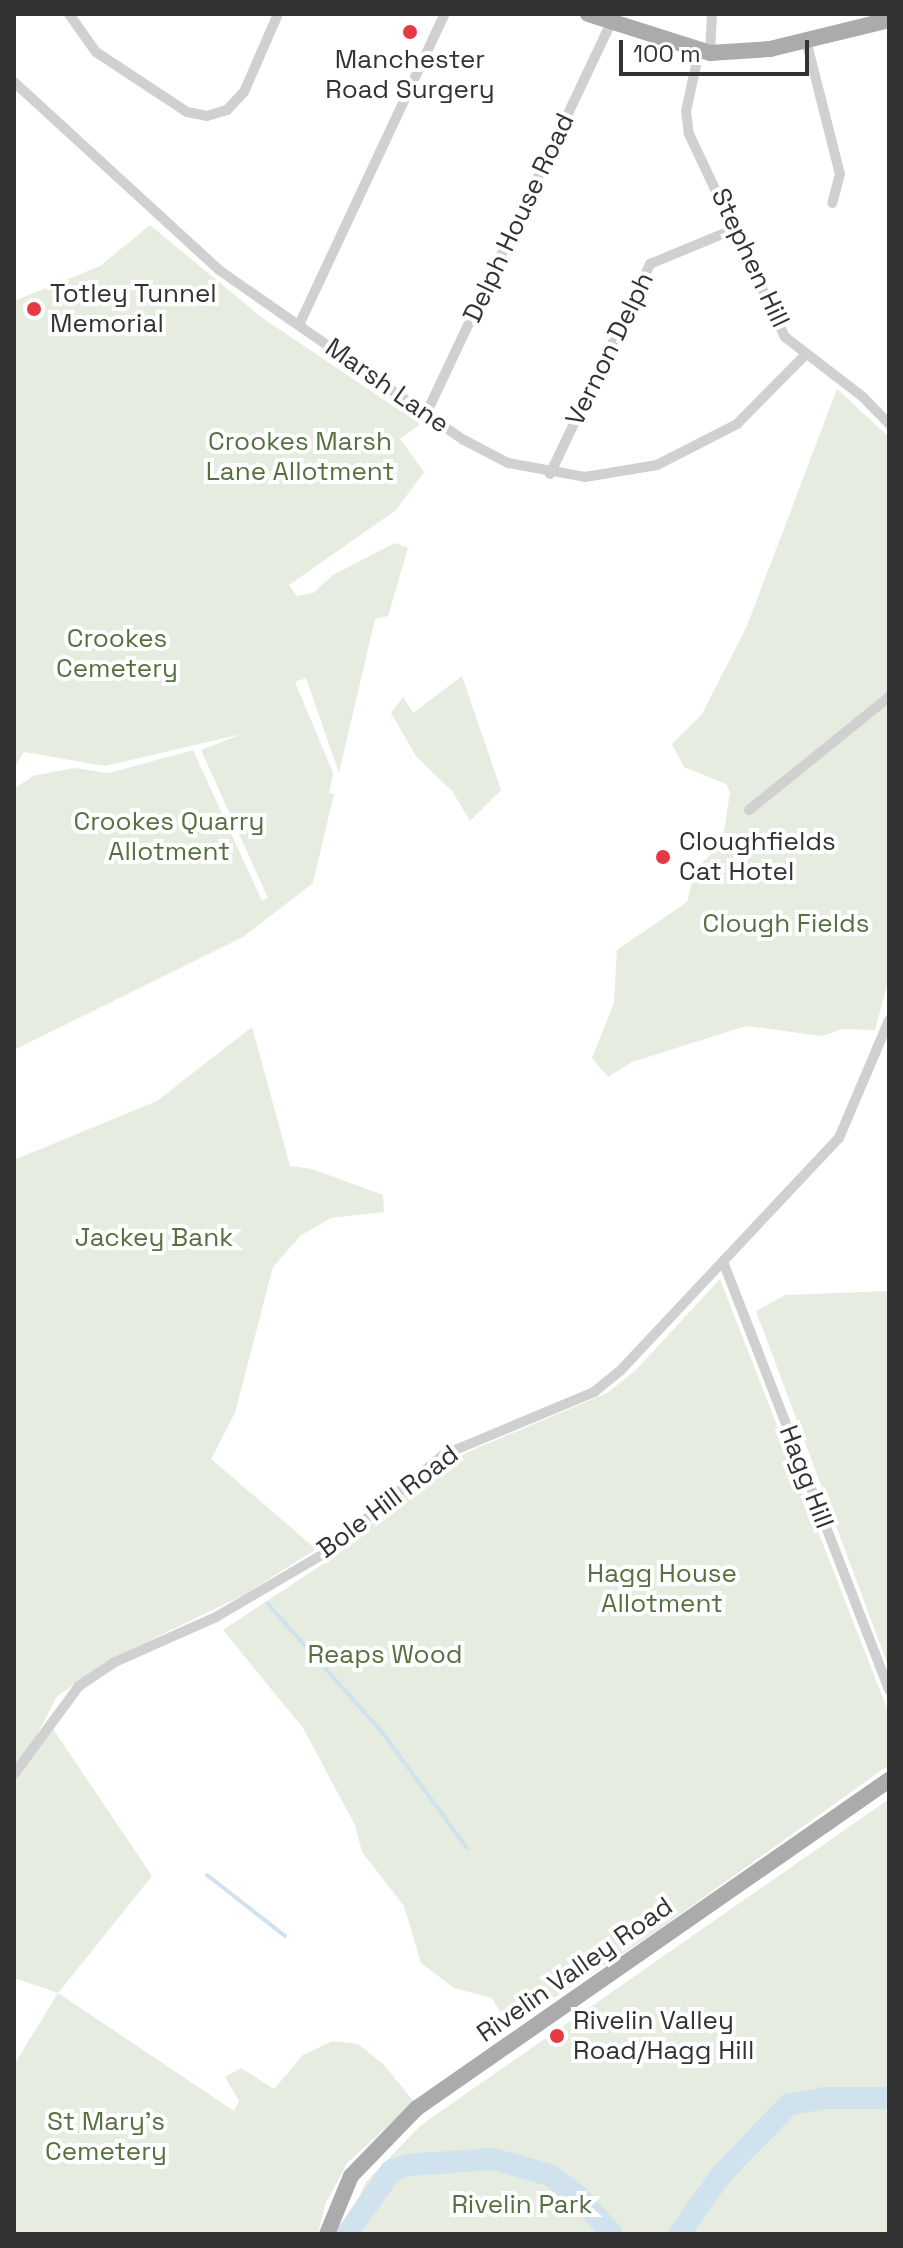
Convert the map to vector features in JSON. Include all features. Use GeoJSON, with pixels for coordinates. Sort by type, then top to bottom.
{"type":"FeatureCollection","features":[{"type":"Feature","properties":{"kind":"main road"},"geometry":{"type":"LineString","coordinates":[[588,14],[705,52],[806,40],[889,20]]}},
{"type":"Feature","properties":{"kind":"main road","name":"Rivelin Valley Road"},"geometry":{"type":"LineString","coordinates":[[327,2234],[351,2176],[417,2108],[889,1780]]}},
{"type":"Feature","properties":{"kind":"street"},"geometry":{"type":"LineString","coordinates":[[69,14],[96,52],[187,112],[207,116],[227,110],[244,92],[278,14]]}},
{"type":"Feature","properties":{"kind":"street"},"geometry":{"type":"LineString","coordinates":[[299,325],[445,14]]}},
{"type":"Feature","properties":{"kind":"street","name":"Stephen Hill"},"geometry":{"type":"LineString","coordinates":[[712,14],[687,125],[785,337],[863,397],[889,424]]}},
{"type":"Feature","properties":{"kind":"street","name":"Delph House Road"},"geometry":{"type":"LineString","coordinates":[[426,414],[611,22]]}},
{"type":"Feature","properties":{"kind":"street"},"geometry":{"type":"LineString","coordinates":[[806,40],[840,174],[832,203]]}},
{"type":"Feature","properties":{"kind":"street","name":"Marsh Lane"},"geometry":{"type":"LineString","coordinates":[[14,82],[45,105],[176,234],[426,414],[493,456],[550,474],[622,474],[704,445],[761,403],[805,355]]}},
{"type":"Feature","properties":{"kind":"street","name":"Vernon Delph"},"geometry":{"type":"LineString","coordinates":[[550,474],[650,264],[737,228]]}},
{"type":"Feature","properties":{"kind":"street"},"geometry":{"type":"LineString","coordinates":[[749,810],[889,697]]}},
{"type":"Feature","properties":{"kind":"street","name":"Bole Hill Road"},"geometry":{"type":"LineString","coordinates":[[14,1774],[79,1686],[115,1662],[216,1617],[325,1553],[443,1455],[504,1425],[594,1392],[643,1350],[839,1138],[888,1024]]}},
{"type":"Feature","properties":{"kind":"street","name":"Hagg Hill"},"geometry":{"type":"LineString","coordinates":[[724,1264],[889,1690]]}},
{"type":"Feature","properties":{"kind":"green space"},"geometry":{"type":"Polygon","coordinates":[[[150,225],[261,317],[420,424],[400,439],[424,472],[396,510],[289,585],[297,596],[313,593],[333,575],[395,543],[408,548],[388,616],[375,619],[339,773],[306,678],[295,682],[333,773],[329,793],[334,794],[313,883],[243,937],[14,1050],[14,789],[33,776],[74,768],[109,773],[193,750],[262,901],[268,898],[201,750],[242,734],[105,766],[24,752],[14,768],[14,301],[100,266],[150,225]]]}},
{"type":"Feature","properties":{"kind":"green space","name":"Clough Fields"},"geometry":{"type":"Polygon","coordinates":[[[837,389],[889,437],[889,978],[875,1030],[843,1029],[822,1036],[746,1026],[632,1062],[608,1077],[592,1058],[614,1003],[617,950],[687,902],[695,869],[720,846],[724,832],[730,792],[726,784],[684,767],[672,744],[702,714],[747,626],[837,389]]]}},
{"type":"Feature","properties":{"kind":"green space"},"geometry":{"type":"Polygon","coordinates":[[[462,676],[501,790],[470,821],[452,791],[416,756],[391,713],[403,697],[413,713],[462,676]]]}},
{"type":"Feature","properties":{"kind":"green space","name":"Jackey Bank"},"geometry":{"type":"Polygon","coordinates":[[[252,1027],[290,1166],[312,1169],[383,1195],[384,1212],[331,1218],[300,1236],[273,1267],[235,1413],[211,1459],[316,1549],[247,1593],[114,1658],[57,1696],[29,1750],[49,1723],[152,1876],[58,1993],[14,1978],[14,1160],[157,1101],[252,1027]]]}},
{"type":"Feature","properties":{"kind":"green space"},"geometry":{"type":"Polygon","coordinates":[[[720,1279],[889,1714],[889,1765],[651,1935],[509,2027],[492,1998],[454,1988],[421,1963],[404,1906],[362,1852],[355,1825],[303,1728],[223,1630],[337,1555],[413,1486],[470,1451],[607,1393],[635,1371],[720,1279]]]}},
{"type":"Feature","properties":{"kind":"green space"},"geometry":{"type":"Polygon","coordinates":[[[889,1291],[889,1668],[756,1311],[785,1295],[889,1291]]]}},
{"type":"Feature","properties":{"kind":"green space","name":"Rivelin Park"},"geometry":{"type":"Polygon","coordinates":[[[889,1799],[889,2091],[817,2091],[780,2103],[702,2182],[668,2234],[624,2234],[585,2192],[512,2153],[500,2154],[504,2169],[528,2173],[555,2189],[600,2234],[342,2234],[366,2182],[421,2125],[889,1799]]]}},
{"type":"Feature","properties":{"kind":"green space","name":"St Mary's Cemetery"},"geometry":{"type":"Polygon","coordinates":[[[58,1993],[234,2111],[239,2101],[225,2077],[241,2068],[274,2089],[303,2055],[332,2041],[358,2044],[384,2065],[414,2102],[347,2163],[325,2205],[318,2234],[14,2234],[14,2065],[58,1993]]]}},
{"type":"Feature","properties":{"kind":"green space"},"geometry":{"type":"Polygon","coordinates":[[[822,2103],[889,2104],[889,2234],[684,2234],[732,2169],[786,2114],[822,2103]]]}},
{"type":"Feature","properties":{"kind":"waterway"},"geometry":{"type":"LineString","coordinates":[[267,1603],[382,1732],[467,1848]]}},
{"type":"Feature","properties":{"kind":"waterway"},"geometry":{"type":"LineString","coordinates":[[207,1875],[285,1936]]}},
{"type":"Feature","properties":{"kind":"waterway"},"geometry":{"type":"LineString","coordinates":[[679,2234],[720,2176],[788,2105],[824,2098],[889,2098]]}},
{"type":"Feature","properties":{"kind":"waterway"},"geometry":{"type":"LineString","coordinates":[[347,2234],[391,2171],[408,2165],[493,2159],[550,2175],[577,2195],[612,2234]]}},
{"type":"Feature","properties":{"kind":"place","name":"Manchester Road Surgery"},"geometry":{"type":"Point","coordinates":[410,32]}},
{"type":"Feature","properties":{"kind":"place","name":"Totley Tunnel Memorial"},"geometry":{"type":"Point","coordinates":[34,309]}},
{"type":"Feature","properties":{"kind":"place","name":"Cloughfields Cat Hotel"},"geometry":{"type":"Point","coordinates":[663,857]}},
{"type":"Feature","properties":{"kind":"place","name":"Rivelin Valley Road/Hagg Hill"},"geometry":{"type":"Point","coordinates":[557,2036]}},
{"type":"Feature","properties":{"kind":"park label","name":"Crookes Marsh Lane Allotment"},"geometry":{"type":"Point","coordinates":[300,457]}},
{"type":"Feature","properties":{"kind":"park label","name":"Crookes Cemetery"},"geometry":{"type":"Point","coordinates":[117,654]}},
{"type":"Feature","properties":{"kind":"park label","name":"Crookes Quarry Allotment"},"geometry":{"type":"Point","coordinates":[169,837]}},
{"type":"Feature","properties":{"kind":"park label","name":"Hagg House Allotment"},"geometry":{"type":"Point","coordinates":[662,1589]}},
{"type":"Feature","properties":{"kind":"park label","name":"Reaps Wood"},"geometry":{"type":"Point","coordinates":[385,1655]}}]}
